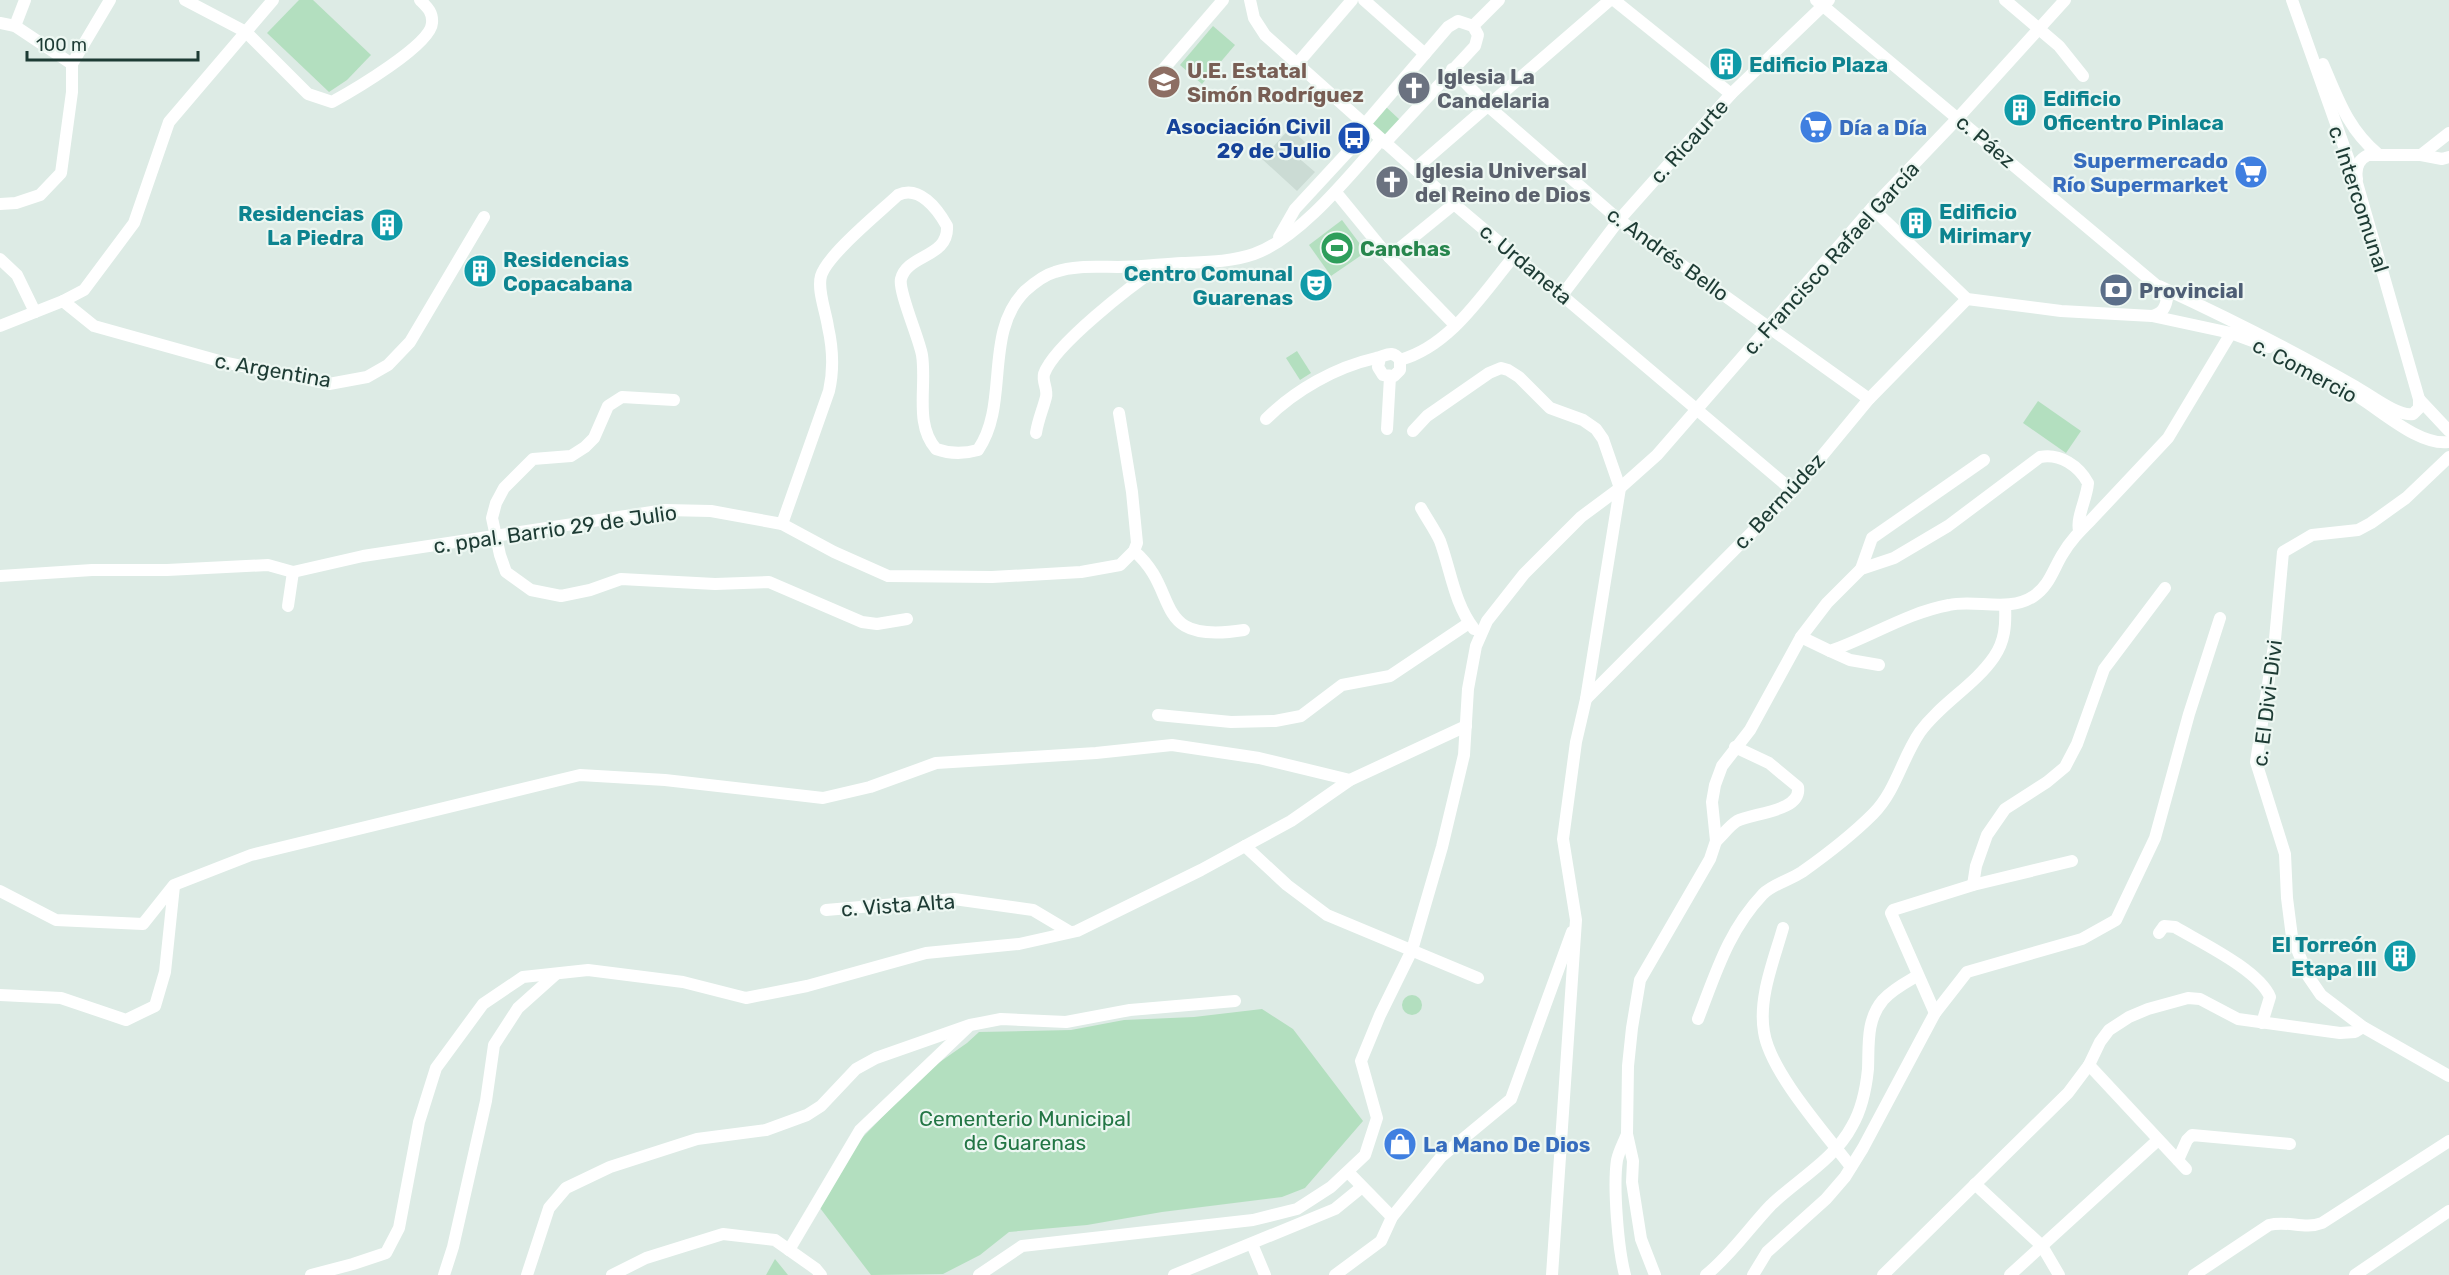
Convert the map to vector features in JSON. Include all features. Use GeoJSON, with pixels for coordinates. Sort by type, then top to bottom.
{"type":"FeatureCollection","features":[{"type":"Feature","properties":{"kind":"street"},"geometry":{"type":"LineString","coordinates":[[15,26],[25,0]]}},
{"type":"Feature","properties":{"kind":"street"},"geometry":{"type":"LineString","coordinates":[[0,204],[16,203],[40,195],[61,173],[72,92],[72,64],[110,0]]}},
{"type":"Feature","properties":{"kind":"street"},"geometry":{"type":"LineString","coordinates":[[185,0],[246,32],[308,94],[332,102],[366,84],[425,39],[432,26],[431,11],[420,0]]}},
{"type":"Feature","properties":{"kind":"street"},"geometry":{"type":"LineString","coordinates":[[0,326],[63,301],[84,290],[134,223],[169,122],[273,0]]}},
{"type":"Feature","properties":{"kind":"street"},"geometry":{"type":"LineString","coordinates":[[1161,72],[1223,0]]}},
{"type":"Feature","properties":{"kind":"street","name":"c. Urdaneta"},"geometry":{"type":"LineString","coordinates":[[1250,0],[1254,18],[1265,35],[1366,127],[1793,491]]}},
{"type":"Feature","properties":{"kind":"street"},"geometry":{"type":"LineString","coordinates":[[1297,64],[1352,0]]}},
{"type":"Feature","properties":{"kind":"street"},"geometry":{"type":"LineString","coordinates":[[1365,0],[1425,54]]}},
{"type":"Feature","properties":{"kind":"street"},"geometry":{"type":"LineString","coordinates":[[1473,26],[1499,0]]}},
{"type":"Feature","properties":{"kind":"street"},"geometry":{"type":"LineString","coordinates":[[1415,169],[1612,0],[1731,94]]}},
{"type":"Feature","properties":{"kind":"street"},"geometry":{"type":"LineString","coordinates":[[2005,0],[2067,54],[2083,76]]}},
{"type":"Feature","properties":{"kind":"street","name":"c. Francisco Rafael García"},"geometry":{"type":"LineString","coordinates":[[979,1275],[1022,1246],[1242,1222],[1297,1209],[1332,1187],[1365,1155],[1377,1118],[1361,1061],[1380,1015],[1412,950],[1442,847],[1464,755],[1467,689],[1476,646],[1487,621],[1524,574],[1581,517],[1620,488],[1657,455],[1872,208],[2066,0]]}},
{"type":"Feature","properties":{"kind":"street","name":"c. Intercomunal"},"geometry":{"type":"LineString","coordinates":[[2292,0],[2357,183],[2419,399]]}},
{"type":"Feature","properties":{"kind":"street","name":"c. Intercomunal"},"geometry":{"type":"LineString","coordinates":[[2299,0],[2321,61],[2345,116],[2361,140],[2378,154]]}},
{"type":"Feature","properties":{"kind":"street","name":"c. Ricaurte"},"geometry":{"type":"LineString","coordinates":[[1563,294],[1619,220],[1731,94],[1822,2]]}},
{"type":"Feature","properties":{"kind":"street","name":"c. Páez"},"geometry":{"type":"LineString","coordinates":[[1822,2],[2155,284],[2240,324],[2408,415]]}},
{"type":"Feature","properties":{"kind":"street"},"geometry":{"type":"LineString","coordinates":[[782,524],[829,391],[833,371],[829,331],[820,285],[821,275],[834,257],[898,195],[911,191],[917,194],[934,207],[947,226],[945,240],[936,250],[910,267],[902,276],[901,281],[922,356],[925,434],[936,449],[943,452],[978,450],[989,431],[1003,336],[1009,317],[1025,292],[1042,278],[1067,269],[1099,266],[1160,266],[1236,259],[1255,254],[1275,243],[1307,219],[1478,42],[1478,35],[1473,26],[1464,21],[1454,21],[1295,209],[1275,243]]}},
{"type":"Feature","properties":{"kind":"street"},"geometry":{"type":"LineString","coordinates":[[0,23],[15,26],[72,64]]}},
{"type":"Feature","properties":{"kind":"street","name":"c. Andrés Bello"},"geometry":{"type":"LineString","coordinates":[[1452,69],[1489,107],[1619,220],[1869,399]]}},
{"type":"Feature","properties":{"kind":"street"},"geometry":{"type":"LineString","coordinates":[[2421,155],[2448,135]]}},
{"type":"Feature","properties":{"kind":"street"},"geometry":{"type":"LineString","coordinates":[[2357,183],[2356,171],[2363,158],[2378,154],[2421,155],[2447,160]]}},
{"type":"Feature","properties":{"kind":"street"},"geometry":{"type":"LineString","coordinates":[[1339,196],[1389,257],[1455,325]]}},
{"type":"Feature","properties":{"kind":"street"},"geometry":{"type":"LineString","coordinates":[[1389,257],[1454,204]]}},
{"type":"Feature","properties":{"kind":"street"},"geometry":{"type":"LineString","coordinates":[[1872,208],[1967,299]]}},
{"type":"Feature","properties":{"kind":"street","name":"c. Argentina"},"geometry":{"type":"LineString","coordinates":[[63,301],[94,326],[223,362],[329,384],[367,377],[388,365],[410,342],[484,217]]}},
{"type":"Feature","properties":{"kind":"street"},"geometry":{"type":"LineString","coordinates":[[1400,360],[1431,346],[1455,325],[1515,255]]}},
{"type":"Feature","properties":{"kind":"street"},"geometry":{"type":"LineString","coordinates":[[0,259],[17,275],[35,312]]}},
{"type":"Feature","properties":{"kind":"street"},"geometry":{"type":"LineString","coordinates":[[1036,433],[1038,418],[1046,397],[1044,375],[1058,354],[1115,300],[1160,266]]}},
{"type":"Feature","properties":{"kind":"street"},"geometry":{"type":"LineString","coordinates":[[2152,316],[2164,309],[2167,299],[2155,284]]}},
{"type":"Feature","properties":{"kind":"street","name":"c. Comercio"},"geometry":{"type":"LineString","coordinates":[[1967,299],[2061,311],[2152,316],[2231,333],[2266,345],[2324,375],[2423,438],[2438,443],[2449,442]]}},
{"type":"Feature","properties":{"kind":"street","name":"c. Bermúdez"},"geometry":{"type":"LineString","coordinates":[[1586,699],[1793,491],[1869,399],[1967,299]]}},
{"type":"Feature","properties":{"kind":"street"},"geometry":{"type":"LineString","coordinates":[[1830,651],[1897,621],[1947,605],[1965,602],[2005,605],[2033,597],[2043,587],[2079,530],[2168,438],[2231,333]]}},
{"type":"Feature","properties":{"kind":"street"},"geometry":{"type":"LineString","coordinates":[[1266,419],[1277,408],[1319,380],[1346,367],[1380,358],[1388,353],[1400,360],[1400,370],[1390,377]]}},
{"type":"Feature","properties":{"kind":"street"},"geometry":{"type":"LineString","coordinates":[[1380,358],[1378,362],[1380,372],[1390,377]]}},
{"type":"Feature","properties":{"kind":"street"},"geometry":{"type":"LineString","coordinates":[[1413,431],[1427,416],[1501,368],[1518,376],[1550,408],[1583,420],[1596,429],[1603,439],[1620,488],[1586,699],[1576,742],[1563,839],[1576,920],[1552,1275]]}},
{"type":"Feature","properties":{"kind":"street"},"geometry":{"type":"LineString","coordinates":[[1387,429],[1390,377]]}},
{"type":"Feature","properties":{"kind":"street"},"geometry":{"type":"LineString","coordinates":[[674,400],[622,397],[615,400],[608,406],[600,420],[594,438],[585,447],[571,456],[533,459],[504,488],[496,503],[492,518],[506,572],[531,590],[561,596],[575,594],[621,579],[715,584],[769,582],[862,622],[877,624],[907,619]]}},
{"type":"Feature","properties":{"kind":"street"},"geometry":{"type":"LineString","coordinates":[[2392,418],[2413,414],[2419,408],[2419,399]]}},
{"type":"Feature","properties":{"kind":"street"},"geometry":{"type":"LineString","coordinates":[[2419,399],[2449,431]]}},
{"type":"Feature","properties":{"kind":"street"},"geometry":{"type":"LineString","coordinates":[[1119,413],[1132,492],[1137,543],[1134,551],[1149,566],[1172,615],[1183,625],[1211,634],[1244,630]]}},
{"type":"Feature","properties":{"kind":"street"},"geometry":{"type":"LineString","coordinates":[[1655,1275],[1641,1239],[1632,1182],[1633,1161],[1627,1134],[1628,1066],[1640,980],[1710,859],[1716,841],[1713,812],[1715,785],[1722,766],[1750,730],[1801,637],[1827,603],[1861,570],[1894,558],[1947,526],[2040,457],[2049,455],[2075,466],[2088,483],[2083,511],[2078,519],[2079,530]]}},
{"type":"Feature","properties":{"kind":"street","name":"c. El Divi-Divi"},"geometry":{"type":"LineString","coordinates":[[2449,457],[2406,498],[2371,523],[2358,530],[2313,535],[2283,552],[2275,639],[2256,762],[2285,854],[2292,937],[2302,964],[2321,995],[2363,1027],[2449,1076]]}},
{"type":"Feature","properties":{"kind":"street"},"geometry":{"type":"LineString","coordinates":[[1861,570],[1872,538],[1984,460]]}},
{"type":"Feature","properties":{"kind":"street"},"geometry":{"type":"LineString","coordinates":[[1421,508],[1439,540],[1455,592],[1469,623],[1480,637]]}},
{"type":"Feature","properties":{"kind":"street","name":"c. ppal. Barrio 29 de Julio"},"geometry":{"type":"LineString","coordinates":[[0,576],[92,570],[167,570],[268,565],[293,572],[363,556],[665,510],[711,511],[782,524],[834,552],[888,576],[992,577],[1081,572],[1120,565],[1134,551]]}},
{"type":"Feature","properties":{"kind":"street"},"geometry":{"type":"LineString","coordinates":[[288,606],[293,572]]}},
{"type":"Feature","properties":{"kind":"street"},"geometry":{"type":"LineString","coordinates":[[1973,885],[1977,859],[1987,835],[2005,809],[2047,782],[2065,767],[2077,744],[2104,669],[2165,588]]}},
{"type":"Feature","properties":{"kind":"street"},"geometry":{"type":"LineString","coordinates":[[1698,1018],[1731,936],[1765,892],[1800,873],[1873,814],[1884,800],[1919,734],[1935,712],[1980,673],[1994,657],[2005,633],[2005,605]]}},
{"type":"Feature","properties":{"kind":"street"},"geometry":{"type":"LineString","coordinates":[[1753,1275],[1767,1252],[1826,1199],[1851,1167],[1935,1013],[1969,970],[2082,939],[2116,921],[2155,838],[2188,714],[2220,618]]}},
{"type":"Feature","properties":{"kind":"street"},"geometry":{"type":"LineString","coordinates":[[1158,715],[1231,722],[1275,721],[1301,716],[1342,684],[1390,676],[1469,623]]}},
{"type":"Feature","properties":{"kind":"street"},"geometry":{"type":"LineString","coordinates":[[1801,637],[1850,660],[1879,665]]}},
{"type":"Feature","properties":{"kind":"street"},"geometry":{"type":"LineString","coordinates":[[311,1275],[386,1253],[399,1228],[418,1122],[436,1068],[483,1004],[523,977],[588,970],[684,982],[746,998],[807,986],[926,953],[1019,944],[1070,932],[1202,870],[1291,821],[1350,780],[1466,726]]}},
{"type":"Feature","properties":{"kind":"street"},"geometry":{"type":"LineString","coordinates":[[0,891],[56,920],[143,924],[174,885],[251,855],[580,775],[665,780],[824,798],[870,787],[936,763],[1096,753],[1172,745],[1259,758],[1350,780]]}},
{"type":"Feature","properties":{"kind":"street"},"geometry":{"type":"LineString","coordinates":[[1716,841],[1738,821],[1766,814],[1782,807],[1799,791],[1798,787],[1769,763],[1736,747]]}},
{"type":"Feature","properties":{"kind":"street"},"geometry":{"type":"LineString","coordinates":[[1713,812],[1738,821]]}},
{"type":"Feature","properties":{"kind":"street"},"geometry":{"type":"LineString","coordinates":[[1245,846],[1287,885],[1327,915],[1479,978]]}},
{"type":"Feature","properties":{"kind":"street"},"geometry":{"type":"LineString","coordinates":[[1935,1013],[1917,976],[1891,911],[1973,885],[2072,861]]}},
{"type":"Feature","properties":{"kind":"street"},"geometry":{"type":"LineString","coordinates":[[0,995],[61,998],[126,1020],[155,1006],[165,972],[174,885]]}},
{"type":"Feature","properties":{"kind":"street","name":"c. Vista Alta"},"geometry":{"type":"LineString","coordinates":[[826,910],[954,899],[1033,910],[1070,932]]}},
{"type":"Feature","properties":{"kind":"street"},"geometry":{"type":"LineString","coordinates":[[1335,1275],[1381,1241],[1392,1217],[1441,1157],[1511,1099],[1576,920]]}},
{"type":"Feature","properties":{"kind":"street"},"geometry":{"type":"LineString","coordinates":[[2159,933],[2164,926],[2175,927],[2238,964],[2261,984],[2270,997],[2262,1023]]}},
{"type":"Feature","properties":{"kind":"street"},"geometry":{"type":"LineString","coordinates":[[1783,928],[1765,1000],[1763,1023],[1766,1040],[1778,1066],[1851,1167]]}},
{"type":"Feature","properties":{"kind":"street"},"geometry":{"type":"LineString","coordinates":[[444,1275],[453,1247],[486,1101],[494,1045],[518,1008],[556,974]]}},
{"type":"Feature","properties":{"kind":"street"},"geometry":{"type":"LineString","coordinates":[[1706,1275],[1787,1190],[1837,1148],[1852,1127],[1862,1102],[1868,1070],[1868,1035],[1876,1012],[1882,1001],[1895,989],[1917,976]]}},
{"type":"Feature","properties":{"kind":"street"},"geometry":{"type":"LineString","coordinates":[[1883,1275],[2068,1093],[2089,1065],[2100,1042],[2109,1030],[2128,1017],[2180,1000],[2200,999],[2238,1019],[2340,1033],[2355,1032],[2363,1027]]}},
{"type":"Feature","properties":{"kind":"street"},"geometry":{"type":"LineString","coordinates":[[527,1275],[549,1208],[566,1188],[610,1167],[697,1139],[766,1130],[807,1115],[821,1106],[845,1078],[864,1064],[970,1025],[1001,1019],[1066,1022],[1131,1010],[1235,1001]]}},
{"type":"Feature","properties":{"kind":"street"},"geometry":{"type":"LineString","coordinates":[[789,1250],[861,1130],[970,1025]]}},
{"type":"Feature","properties":{"kind":"street"},"geometry":{"type":"LineString","coordinates":[[2089,1065],[2182,1164],[2187,1140],[2192,1135],[2290,1144]]}},
{"type":"Feature","properties":{"kind":"street"},"geometry":{"type":"LineString","coordinates":[[1625,1275],[1620,1258],[1616,1175],[1617,1157],[1627,1134]]}},
{"type":"Feature","properties":{"kind":"street"},"geometry":{"type":"LineString","coordinates":[[2010,1275],[2158,1140]]}},
{"type":"Feature","properties":{"kind":"street"},"geometry":{"type":"LineString","coordinates":[[2194,1275],[2269,1225],[2281,1222],[2312,1227],[2322,1223],[2449,1141]]}},
{"type":"Feature","properties":{"kind":"street"},"geometry":{"type":"LineString","coordinates":[[1347,1172],[1392,1217]]}},
{"type":"Feature","properties":{"kind":"street"},"geometry":{"type":"LineString","coordinates":[[1975,1184],[2043,1246],[2059,1275]]}},
{"type":"Feature","properties":{"kind":"street"},"geometry":{"type":"LineString","coordinates":[[1174,1275],[1335,1209],[1362,1187]]}},
{"type":"Feature","properties":{"kind":"street"},"geometry":{"type":"LineString","coordinates":[[2355,1275],[2448,1215]]}},
{"type":"Feature","properties":{"kind":"street"},"geometry":{"type":"LineString","coordinates":[[612,1275],[645,1258],[723,1234],[775,1240],[821,1275]]}},
{"type":"Feature","properties":{"kind":"street"},"geometry":{"type":"LineString","coordinates":[[1252,1244],[1264,1275]]}},
{"type":"Feature","properties":{"kind":"shaded area"},"geometry":{"type":"Polygon","coordinates":[[[1290,128],[1305,142],[1294,154],[1315,172],[1297,191],[1262,159],[1290,128]]]}},
{"type":"Feature","properties":{"kind":"green space"},"geometry":{"type":"Polygon","coordinates":[[[299,0],[313,0],[371,55],[347,80],[329,92],[267,33],[299,0]]]}},
{"type":"Feature","properties":{"kind":"green space"},"geometry":{"type":"Polygon","coordinates":[[[1213,26],[1235,45],[1202,84],[1180,65],[1213,26]]]}},
{"type":"Feature","properties":{"kind":"green space"},"geometry":{"type":"Polygon","coordinates":[[[1385,106],[1400,120],[1385,137],[1370,124],[1385,106]]]}},
{"type":"Feature","properties":{"kind":"green space","name":"Canchas"},"geometry":{"type":"Polygon","coordinates":[[[1342,220],[1366,252],[1331,276],[1309,245],[1342,220]]]}},
{"type":"Feature","properties":{"kind":"green space"},"geometry":{"type":"Polygon","coordinates":[[[1297,351],[1311,373],[1300,380],[1286,358],[1297,351]]]}},
{"type":"Feature","properties":{"kind":"green space"},"geometry":{"type":"Polygon","coordinates":[[[2038,401],[2081,431],[2066,453],[2023,423],[2038,401]]]}},
{"type":"Feature","properties":{"kind":"green space"},"geometry":{"type":"Polygon","coordinates":[[[1412,995],[1419,998],[1422,1005],[1419,1012],[1412,1015],[1405,1012],[1402,1005],[1405,998],[1412,995]]]}},
{"type":"Feature","properties":{"kind":"green space","name":"Cementerio Municipal de Guarenas"},"geometry":{"type":"Polygon","coordinates":[[[1262,1009],[1293,1029],[1363,1121],[1305,1188],[1282,1197],[1162,1212],[1087,1225],[1009,1232],[980,1255],[943,1274],[871,1275],[820,1208],[860,1140],[927,1071],[979,1032],[1071,1030],[1124,1020],[1194,1017],[1262,1009]]]}},
{"type":"Feature","properties":{"kind":"green space"},"geometry":{"type":"Polygon","coordinates":[[[775,1259],[788,1275],[766,1275],[775,1259]]]}},
{"type":"Feature","properties":{"kind":"place","name":"Edificio Plaza"},"geometry":{"type":"Point","coordinates":[1726,64]}},
{"type":"Feature","properties":{"kind":"place","name":"U.E. Estatal Simón Rodríguez"},"geometry":{"type":"Point","coordinates":[1164,82]}},
{"type":"Feature","properties":{"kind":"place","name":"Iglesia La Candelaria"},"geometry":{"type":"Point","coordinates":[1414,88]}},
{"type":"Feature","properties":{"kind":"place","name":"Edificio Oficentro Pinlaca"},"geometry":{"type":"Point","coordinates":[2020,110]}},
{"type":"Feature","properties":{"kind":"place","name":"Día a Día"},"geometry":{"type":"Point","coordinates":[1816,127]}},
{"type":"Feature","properties":{"kind":"place","name":"Asociación Civil 29 de Julio"},"geometry":{"type":"Point","coordinates":[1354,138]}},
{"type":"Feature","properties":{"kind":"place","name":"Supermercado Río Supermarket"},"geometry":{"type":"Point","coordinates":[2251,172]}},
{"type":"Feature","properties":{"kind":"place","name":"Iglesia Universal del Reino de Dios"},"geometry":{"type":"Point","coordinates":[1392,182]}},
{"type":"Feature","properties":{"kind":"place","name":"Edificio Mirimary"},"geometry":{"type":"Point","coordinates":[1916,223]}},
{"type":"Feature","properties":{"kind":"place","name":"Residencias La Piedra"},"geometry":{"type":"Point","coordinates":[387,225]}},
{"type":"Feature","properties":{"kind":"place","name":"Canchas"},"geometry":{"type":"Point","coordinates":[1337,248]}},
{"type":"Feature","properties":{"kind":"place","name":"Residencias Copacabana"},"geometry":{"type":"Point","coordinates":[480,271]}},
{"type":"Feature","properties":{"kind":"place","name":"Centro Comunal Guarenas"},"geometry":{"type":"Point","coordinates":[1316,285]}},
{"type":"Feature","properties":{"kind":"place","name":"Provincial"},"geometry":{"type":"Point","coordinates":[2116,290]}},
{"type":"Feature","properties":{"kind":"place","name":"El Torreón Etapa III"},"geometry":{"type":"Point","coordinates":[2400,956]}},
{"type":"Feature","properties":{"kind":"place","name":"La Mano De Dios"},"geometry":{"type":"Point","coordinates":[1400,1144]}}]}
